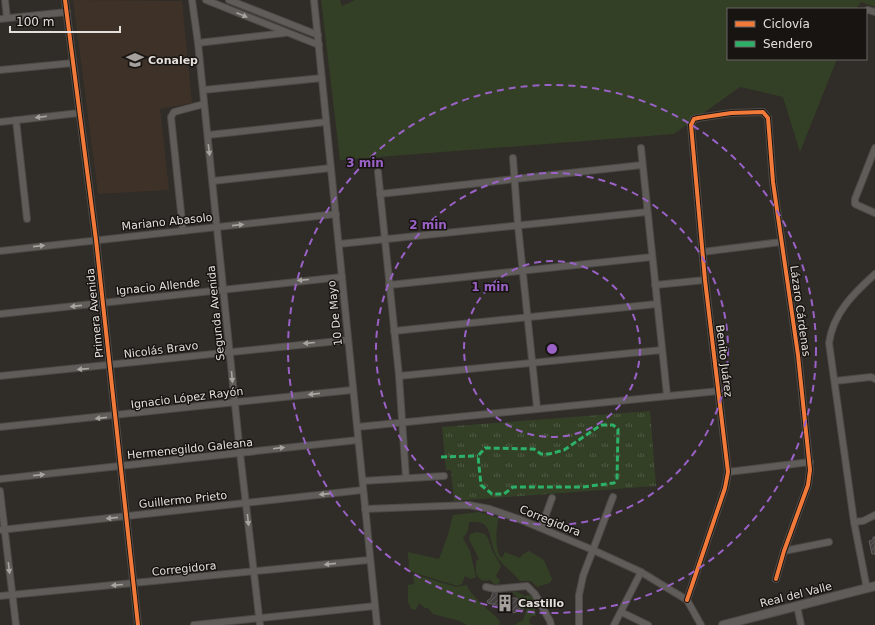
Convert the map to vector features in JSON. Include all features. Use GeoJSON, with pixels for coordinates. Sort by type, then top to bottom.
{"type":"FeatureCollection","features":[{"type":"Feature","properties":{"kind":"street"},"geometry":{"type":"LineString","coordinates":[[5,0],[7,18]]}},
{"type":"Feature","properties":{"kind":"street","name":"Primera Avenida"},"geometry":{"type":"LineString","coordinates":[[65,0],[96,240],[138,625]]}},
{"type":"Feature","properties":{"kind":"street","name":"Segunda Avenida"},"geometry":{"type":"LineString","coordinates":[[192,0],[213,181],[234,402],[259,622]]}},
{"type":"Feature","properties":{"kind":"street"},"geometry":{"type":"LineString","coordinates":[[206,0],[319,45]]}},
{"type":"Feature","properties":{"kind":"street"},"geometry":{"type":"LineString","coordinates":[[229,0],[238,2],[318,35]]}},
{"type":"Feature","properties":{"kind":"street","name":"10 De Mayo"},"geometry":{"type":"LineString","coordinates":[[314,0],[339,244],[352,390],[363,481],[369,560],[377,625]]}},
{"type":"Feature","properties":{"kind":"street"},"geometry":{"type":"LineString","coordinates":[[868,10],[875,12]]}},
{"type":"Feature","properties":{"kind":"street"},"geometry":{"type":"LineString","coordinates":[[0,19],[67,12]]}},
{"type":"Feature","properties":{"kind":"street"},"geometry":{"type":"LineString","coordinates":[[198,43],[287,32]]}},
{"type":"Feature","properties":{"kind":"street"},"geometry":{"type":"LineString","coordinates":[[0,70],[73,63]]}},
{"type":"Feature","properties":{"kind":"street"},"geometry":{"type":"LineString","coordinates":[[203,90],[322,78]]}},
{"type":"Feature","properties":{"kind":"street"},"geometry":{"type":"LineString","coordinates":[[183,231],[171,117],[174,112],[204,104]]}},
{"type":"Feature","properties":{"kind":"street","name":"Lázaro Cárdenas"},"geometry":{"type":"LineString","coordinates":[[694,119],[731,112],[756,111],[766,114],[781,242],[798,355],[810,462],[808,485],[784,551],[776,579]]}},
{"type":"Feature","properties":{"kind":"street"},"geometry":{"type":"LineString","coordinates":[[0,122],[79,113]]}},
{"type":"Feature","properties":{"kind":"street","name":"Benito Juárez"},"geometry":{"type":"LineString","coordinates":[[686,600],[725,488],[728,472],[702,252],[691,132],[691,126],[694,119]]}},
{"type":"Feature","properties":{"kind":"street"},"geometry":{"type":"LineString","coordinates":[[16,120],[27,219]]}},
{"type":"Feature","properties":{"kind":"street"},"geometry":{"type":"LineString","coordinates":[[208,135],[326,122]]}},
{"type":"Feature","properties":{"kind":"street"},"geometry":{"type":"LineString","coordinates":[[640,148],[668,395]]}},
{"type":"Feature","properties":{"kind":"street"},"geometry":{"type":"LineString","coordinates":[[875,148],[855,199],[855,204],[875,213]]}},
{"type":"Feature","properties":{"kind":"street"},"geometry":{"type":"LineString","coordinates":[[512,158],[537,408]]}},
{"type":"Feature","properties":{"kind":"street"},"geometry":{"type":"LineString","coordinates":[[380,194],[642,165]]}},
{"type":"Feature","properties":{"kind":"street"},"geometry":{"type":"LineString","coordinates":[[213,181],[331,168]]}},
{"type":"Feature","properties":{"kind":"street"},"geometry":{"type":"LineString","coordinates":[[378,172],[394,331],[406,478]]}},
{"type":"Feature","properties":{"kind":"street"},"geometry":{"type":"LineString","coordinates":[[339,244],[647,212]]}},
{"type":"Feature","properties":{"kind":"street","name":"Mariano Abasolo"},"geometry":{"type":"LineString","coordinates":[[0,251],[336,214]]}},
{"type":"Feature","properties":{"kind":"street"},"geometry":{"type":"LineString","coordinates":[[702,252],[781,242]]}},
{"type":"Feature","properties":{"kind":"street"},"geometry":{"type":"LineString","coordinates":[[389,285],[652,258]]}},
{"type":"Feature","properties":{"kind":"street"},"geometry":{"type":"LineString","coordinates":[[871,588],[854,522],[835,381],[829,351],[830,336],[833,328],[851,296],[875,274]]}},
{"type":"Feature","properties":{"kind":"street","name":"Ignacio Allende"},"geometry":{"type":"LineString","coordinates":[[0,314],[342,277]]}},
{"type":"Feature","properties":{"kind":"street"},"geometry":{"type":"LineString","coordinates":[[655,285],[705,280]]}},
{"type":"Feature","properties":{"kind":"street"},"geometry":{"type":"LineString","coordinates":[[394,331],[528,316],[657,304]]}},
{"type":"Feature","properties":{"kind":"street","name":"Nicolás Bravo"},"geometry":{"type":"LineString","coordinates":[[0,376],[110,366],[348,340]]}},
{"type":"Feature","properties":{"kind":"street"},"geometry":{"type":"LineString","coordinates":[[398,376],[662,350]]}},
{"type":"Feature","properties":{"kind":"street"},"geometry":{"type":"LineString","coordinates":[[835,381],[874,376]]}},
{"type":"Feature","properties":{"kind":"street","name":"Ignacio López Rayón"},"geometry":{"type":"LineString","coordinates":[[0,428],[352,390]]}},
{"type":"Feature","properties":{"kind":"street"},"geometry":{"type":"LineString","coordinates":[[357,427],[719,391]]}},
{"type":"Feature","properties":{"kind":"street","name":"Hermenegildo Galeana"},"geometry":{"type":"LineString","coordinates":[[0,479],[358,440]]}},
{"type":"Feature","properties":{"kind":"street"},"geometry":{"type":"LineString","coordinates":[[728,472],[810,462]]}},
{"type":"Feature","properties":{"kind":"street"},"geometry":{"type":"LineString","coordinates":[[363,481],[444,476]]}},
{"type":"Feature","properties":{"kind":"street","name":"Guillermo Prieto"},"geometry":{"type":"LineString","coordinates":[[2,529],[363,490]]}},
{"type":"Feature","properties":{"kind":"street"},"geometry":{"type":"LineString","coordinates":[[0,491],[2,529],[16,625]]}},
{"type":"Feature","properties":{"kind":"street"},"geometry":{"type":"LineString","coordinates":[[579,625],[580,586],[613,497]]}},
{"type":"Feature","properties":{"kind":"street"},"geometry":{"type":"LineString","coordinates":[[541,528],[552,498]]}},
{"type":"Feature","properties":{"kind":"street","name":"Corregidora"},"geometry":{"type":"LineString","coordinates":[[365,509],[469,505],[490,509],[594,550],[641,572],[686,600],[701,625]]}},
{"type":"Feature","properties":{"kind":"street"},"geometry":{"type":"LineString","coordinates":[[854,522],[863,521],[875,515]]}},
{"type":"Feature","properties":{"kind":"street"},"geometry":{"type":"LineString","coordinates":[[784,551],[829,542]]}},
{"type":"Feature","properties":{"kind":"street","name":"Corregidora"},"geometry":{"type":"LineString","coordinates":[[0,596],[369,560]]}},
{"type":"Feature","properties":{"kind":"street"},"geometry":{"type":"LineString","coordinates":[[614,625],[641,572]]}},
{"type":"Feature","properties":{"kind":"street"},"geometry":{"type":"LineString","coordinates":[[486,587],[495,588],[522,585],[527,586],[535,594],[551,625]]}},
{"type":"Feature","properties":{"kind":"street","name":"Real del Valle"},"geometry":{"type":"LineString","coordinates":[[723,625],[871,588]]}},
{"type":"Feature","properties":{"kind":"street"},"geometry":{"type":"LineString","coordinates":[[194,625],[259,622],[375,606]]}},
{"type":"Feature","properties":{"kind":"street"},"geometry":{"type":"LineString","coordinates":[[797,606],[801,625]]}},
{"type":"Feature","properties":{"kind":"street"},"geometry":{"type":"LineString","coordinates":[[621,612],[648,625]]}},
{"type":"Feature","properties":{"kind":"shaded area"},"geometry":{"type":"Polygon","coordinates":[[[73,0],[182,1],[192,103],[160,109],[169,190],[98,194],[73,0]]]}},
{"type":"Feature","properties":{"kind":"green space"},"geometry":{"type":"Polygon","coordinates":[[[321,0],[340,0],[342,6],[355,0],[875,0],[875,7],[861,2],[857,8],[727,8],[727,60],[837,60],[800,152],[783,97],[740,87],[674,134],[340,160],[321,0]]]}},
{"type":"Feature","properties":{"kind":"green space"},"geometry":{"type":"Polygon","coordinates":[[[650,411],[656,486],[454,501],[451,470],[446,470],[442,427],[650,411]]]}},
{"type":"Feature","properties":{"kind":"green space"},"geometry":{"type":"Polygon","coordinates":[[[479,512],[499,518],[497,527],[497,546],[499,555],[502,558],[505,552],[520,558],[523,554],[529,551],[544,560],[552,579],[550,583],[537,587],[531,581],[520,581],[497,557],[486,526],[477,522],[469,522],[468,531],[463,538],[470,551],[476,577],[471,579],[465,576],[462,584],[457,586],[409,571],[408,552],[439,559],[448,535],[453,515],[479,512]]]}},
{"type":"Feature","properties":{"kind":"green space"},"geometry":{"type":"Polygon","coordinates":[[[477,532],[485,534],[488,538],[492,550],[501,566],[496,576],[500,580],[498,585],[495,585],[489,579],[488,581],[481,580],[476,574],[476,561],[479,559],[469,539],[470,534],[477,532]]]}},
{"type":"Feature","properties":{"kind":"green space"},"geometry":{"type":"Polygon","coordinates":[[[413,574],[456,587],[467,585],[472,594],[500,621],[499,625],[467,625],[460,621],[433,614],[428,608],[425,608],[419,603],[416,610],[411,609],[408,602],[408,585],[414,584],[413,574]]]}},
{"type":"Feature","properties":{"kind":"green space"},"geometry":{"type":"Polygon","coordinates":[[[515,591],[525,596],[533,596],[536,616],[532,616],[529,620],[530,624],[535,625],[514,625],[523,620],[527,608],[512,592],[515,591]]]}},
{"type":"Feature","properties":{"kind":"building"},"geometry":{"type":"Polygon","coordinates":[[[873,537],[875,537],[875,554],[872,554],[869,541],[873,540],[873,537]]]}},
{"type":"Feature","properties":{"kind":"building","name":"Castillo"},"geometry":{"type":"Polygon","coordinates":[[[493,592],[509,598],[516,598],[522,602],[524,607],[522,612],[518,611],[514,613],[509,609],[507,611],[504,610],[504,607],[488,603],[487,601],[491,598],[493,592]]]}},
{"type":"Feature","properties":{"kind":"marked path"},"geometry":{"type":"LineString","coordinates":[[601,425],[613,425],[618,429],[617,480],[614,483],[583,487],[513,487],[504,494],[492,494],[481,485],[478,456],[485,448],[534,449],[541,454],[549,454],[564,450],[601,425]]}},
{"type":"Feature","properties":{"kind":"marked path"},"geometry":{"type":"LineString","coordinates":[[441,457],[478,456]]}},
{"type":"Feature","properties":{"kind":"cycle path"},"geometry":{"type":"LineString","coordinates":[[65,0],[96,240],[138,625]]}},
{"type":"Feature","properties":{"kind":"cycle path"},"geometry":{"type":"LineString","coordinates":[[687,600],[725,488],[728,472],[705,280],[691,125],[694,119],[731,113],[763,112],[768,118],[773,182],[798,355],[810,470],[808,485],[784,551],[776,579]]}},
{"type":"Feature","properties":{"kind":"place","name":"Conalep"},"geometry":{"type":"Point","coordinates":[135,60]}},
{"type":"Feature","properties":{"kind":"place","name":"Castillo"},"geometry":{"type":"Point","coordinates":[505,603]}}]}
